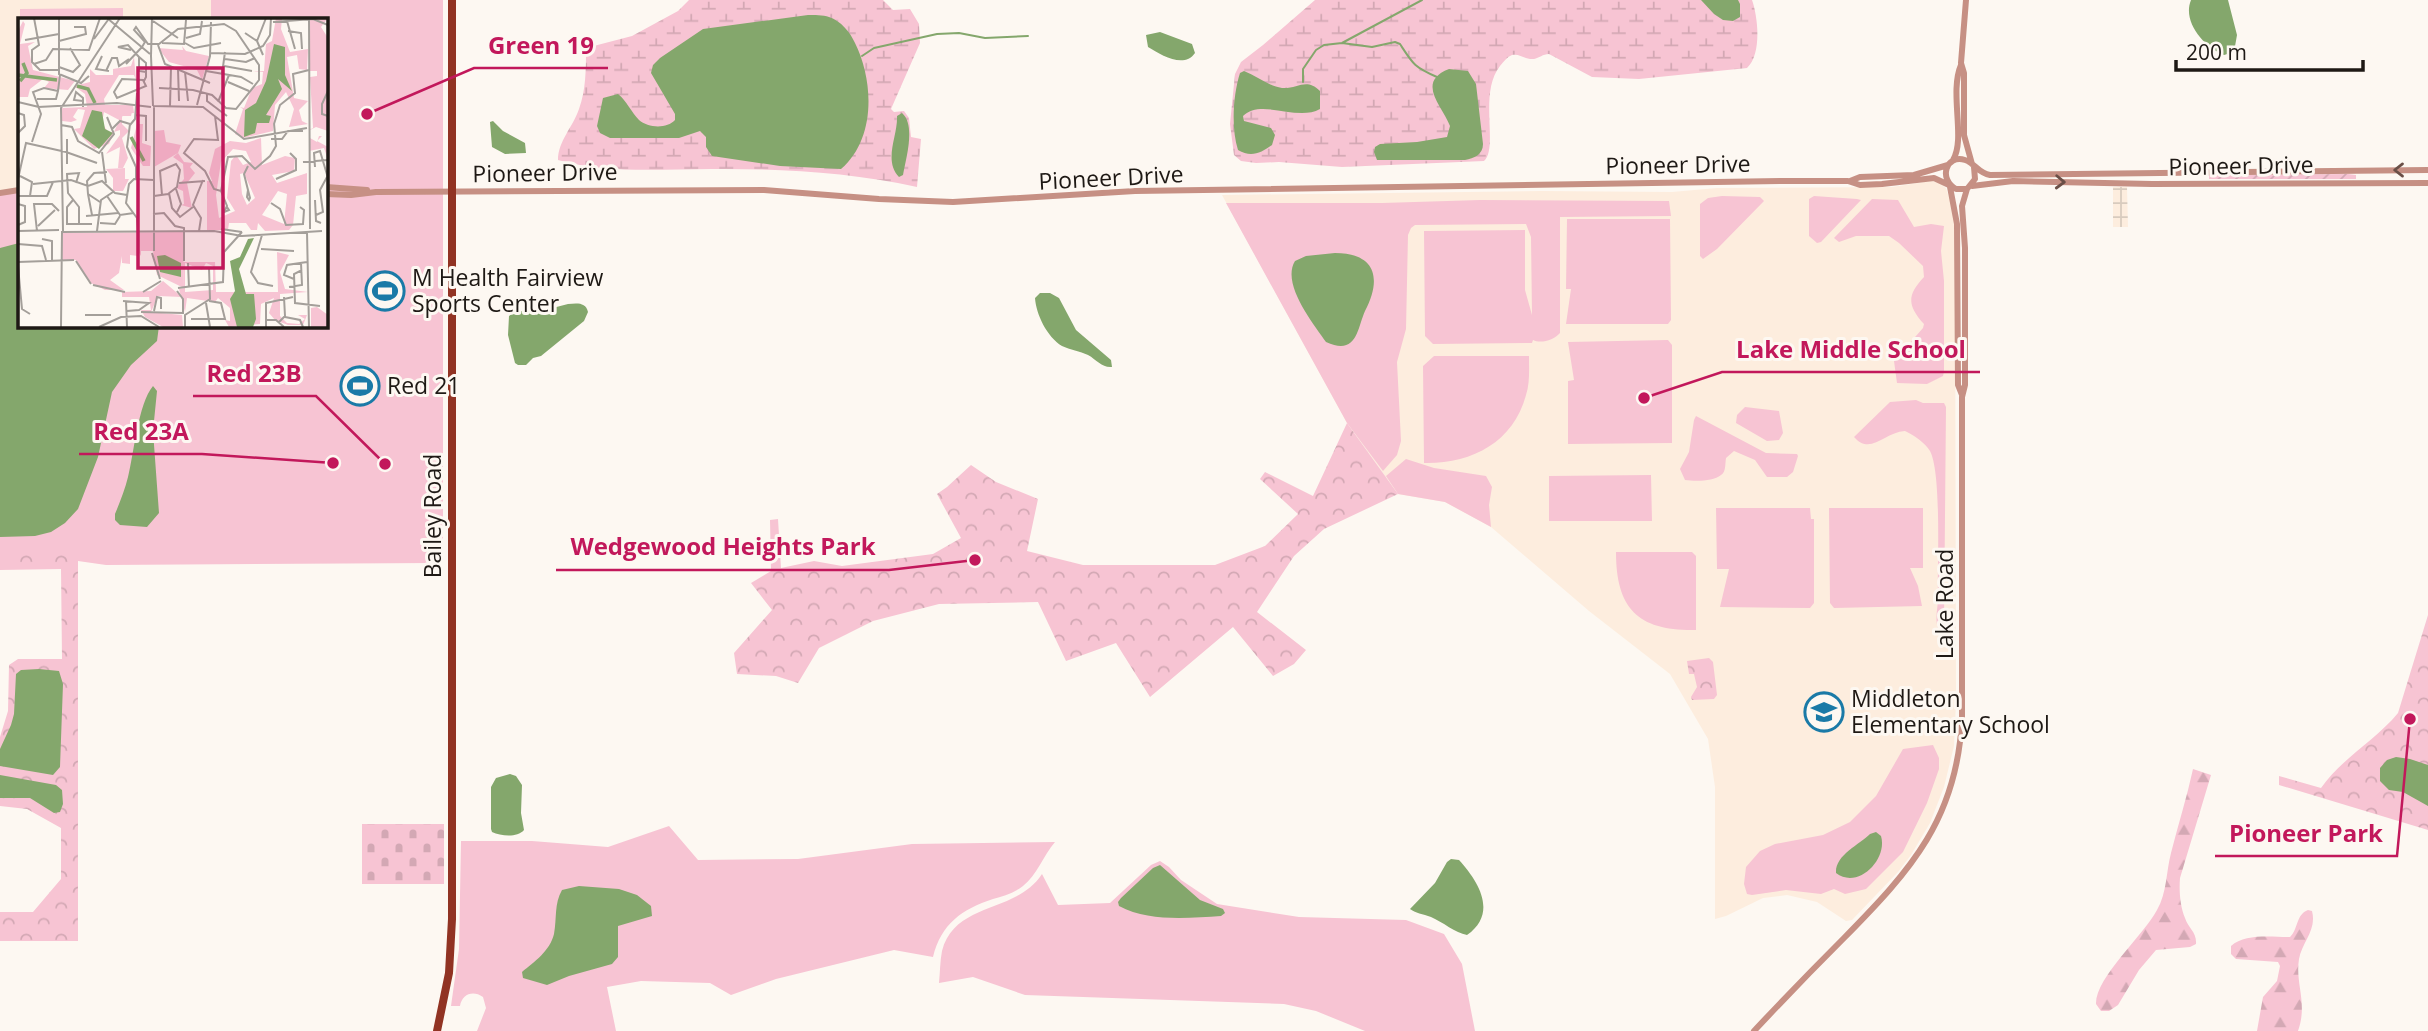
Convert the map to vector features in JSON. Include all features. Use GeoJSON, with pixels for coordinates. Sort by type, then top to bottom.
{"type":"FeatureCollection","features":[{"type":"Feature","properties":{"kind":"main road","name":"Bailey Road"},"geometry":{"type":"LineString","coordinates":[[437,1031],[447,985],[452,941],[452,0]]}},
{"type":"Feature","properties":{"kind":"street"},"geometry":{"type":"LineString","coordinates":[[1961,63],[1964,73],[1964,135],[1975,179],[1969,188],[1959,190],[1950,186],[1945,175],[1959,145],[1957,73],[1961,63],[1966,0]]}},
{"type":"Feature","properties":{"kind":"street"},"geometry":{"type":"LineString","coordinates":[[1950,163],[1960,159],[1973,166]]}},
{"type":"Feature","properties":{"kind":"street","name":"Pioneer Drive"},"geometry":{"type":"LineString","coordinates":[[327,194],[764,190],[953,202],[1135,191],[1848,181],[1860,177],[1914,175],[1950,163]]}},
{"type":"Feature","properties":{"kind":"street","name":"Pioneer Drive"},"geometry":{"type":"LineString","coordinates":[[1973,166],[1990,175],[2428,170]]}},
{"type":"Feature","properties":{"kind":"street","name":"Pioneer Drive"},"geometry":{"type":"LineString","coordinates":[[1848,181],[1860,185],[1934,178],[1950,186]]}},
{"type":"Feature","properties":{"kind":"street","name":"Pioneer Drive"},"geometry":{"type":"LineString","coordinates":[[1969,188],[2013,181],[2152,184],[2428,183]]}},
{"type":"Feature","properties":{"kind":"street","name":"Lake Road"},"geometry":{"type":"LineString","coordinates":[[1950,186],[1957,225],[1958,385],[1962,397]]}},
{"type":"Feature","properties":{"kind":"street","name":"Pioneer Drive"},"geometry":{"type":"LineString","coordinates":[[327,187],[350,187],[376,192]]}},
{"type":"Feature","properties":{"kind":"street","name":"Lake Road"},"geometry":{"type":"LineString","coordinates":[[1754,1031],[1905,874],[1931,834],[1950,791],[1960,746],[1963,713],[1962,397],[1965,385],[1965,239],[1962,206],[1969,188]]}},
{"type":"Feature","properties":{"kind":"street"},"geometry":{"type":"LineString","coordinates":[[0,192],[18,190]]}},
{"type":"Feature","properties":{"kind":"shaded area"},"geometry":{"type":"Polygon","coordinates":[[[0,0],[211,0],[211,18],[18,18],[18,190],[0,193],[0,0]]]}},
{"type":"Feature","properties":{"kind":"shaded area"},"geometry":{"type":"Polygon","coordinates":[[[1701,0],[1738,0],[1740,17],[1733,21],[1723,20],[1701,0]]]}},
{"type":"Feature","properties":{"kind":"shaded area"},"geometry":{"type":"Polygon","coordinates":[[[2191,0],[2228,0],[2237,35],[2234,52],[2224,55],[2202,40],[2192,25],[2189,8],[2191,0]]]}},
{"type":"Feature","properties":{"kind":"shaded area"},"geometry":{"type":"Polygon","coordinates":[[[808,15],[829,17],[845,27],[855,43],[866,74],[866,126],[861,142],[841,169],[780,166],[712,156],[706,147],[706,137],[700,131],[679,138],[610,138],[600,133],[597,126],[603,98],[618,94],[643,123],[662,126],[675,120],[675,114],[651,73],[653,65],[703,29],[808,15]]]}},
{"type":"Feature","properties":{"kind":"shaded area"},"geometry":{"type":"Polygon","coordinates":[[[1160,32],[1192,44],[1195,53],[1190,58],[1179,60],[1166,57],[1148,47],[1146,35],[1160,32]]]}},
{"type":"Feature","properties":{"kind":"shaded area"},"geometry":{"type":"Polygon","coordinates":[[[1449,69],[1468,71],[1476,84],[1483,144],[1480,153],[1465,160],[1377,160],[1374,152],[1375,147],[1380,144],[1447,137],[1450,126],[1433,88],[1439,74],[1449,69]]]}},
{"type":"Feature","properties":{"kind":"shaded area"},"geometry":{"type":"Polygon","coordinates":[[[1244,71],[1277,87],[1288,88],[1306,84],[1315,87],[1320,91],[1320,109],[1301,113],[1269,109],[1251,111],[1243,116],[1244,121],[1271,128],[1275,135],[1272,145],[1256,154],[1238,150],[1234,132],[1234,101],[1240,73],[1244,71]]]}},
{"type":"Feature","properties":{"kind":"shaded area"},"geometry":{"type":"Polygon","coordinates":[[[902,113],[908,125],[909,142],[903,175],[899,177],[894,170],[892,156],[897,116],[902,113]]]}},
{"type":"Feature","properties":{"kind":"shaded area"},"geometry":{"type":"Polygon","coordinates":[[[493,121],[503,131],[525,143],[526,153],[505,154],[492,147],[490,122],[493,121]]]}},
{"type":"Feature","properties":{"kind":"shaded area"},"geometry":{"type":"Polygon","coordinates":[[[1931,181],[1946,188],[1955,217],[1956,703],[1954,746],[1944,787],[1930,823],[1911,855],[1852,920],[1846,921],[1817,902],[1787,895],[1763,898],[1715,919],[1715,787],[1708,739],[1670,674],[1589,611],[1491,527],[1445,502],[1398,494],[1347,423],[1222,195],[1672,192],[1717,188],[1892,187],[1931,181]]]}},
{"type":"Feature","properties":{"kind":"shaded area"},"geometry":{"type":"Polygon","coordinates":[[[2113,187],[2127,187],[2128,227],[2113,227],[2113,187]]]}},
{"type":"Feature","properties":{"kind":"shaded area"},"geometry":{"type":"Polygon","coordinates":[[[18,243],[18,327],[159,327],[157,341],[131,365],[112,392],[98,457],[78,509],[65,523],[51,532],[35,536],[0,537],[0,248],[18,243]]]}},
{"type":"Feature","properties":{"kind":"shaded area"},"geometry":{"type":"Polygon","coordinates":[[[1349,254],[1367,263],[1374,279],[1370,299],[1357,332],[1350,343],[1344,346],[1326,342],[1300,303],[1292,281],[1295,261],[1306,256],[1349,254]]]}},
{"type":"Feature","properties":{"kind":"shaded area"},"geometry":{"type":"Polygon","coordinates":[[[1040,293],[1050,293],[1059,298],[1076,330],[1111,360],[1112,367],[1062,346],[1052,337],[1043,325],[1038,311],[1035,298],[1040,293]]]}},
{"type":"Feature","properties":{"kind":"shaded area"},"geometry":{"type":"Polygon","coordinates":[[[578,303],[585,306],[588,312],[584,321],[541,356],[533,358],[526,365],[515,363],[508,335],[509,316],[516,311],[541,311],[578,303]]]}},
{"type":"Feature","properties":{"kind":"shaded area"},"geometry":{"type":"Polygon","coordinates":[[[153,386],[157,391],[153,431],[159,513],[147,527],[120,525],[115,520],[115,514],[128,477],[144,404],[153,386]]]}},
{"type":"Feature","properties":{"kind":"shaded area"},"geometry":{"type":"Polygon","coordinates":[[[21,670],[59,671],[63,684],[60,767],[53,775],[0,766],[0,749],[14,714],[16,674],[21,670]]]}},
{"type":"Feature","properties":{"kind":"shaded area"},"geometry":{"type":"Polygon","coordinates":[[[2396,757],[2428,765],[2428,806],[2403,792],[2389,790],[2380,781],[2380,768],[2387,760],[2396,757]]]}},
{"type":"Feature","properties":{"kind":"shaded area"},"geometry":{"type":"Polygon","coordinates":[[[510,774],[516,776],[522,785],[521,813],[524,830],[509,836],[492,832],[491,787],[496,778],[510,774]]]}},
{"type":"Feature","properties":{"kind":"shaded area"},"geometry":{"type":"Polygon","coordinates":[[[0,775],[56,785],[62,790],[63,804],[60,812],[54,813],[30,798],[0,798],[0,775]]]}},
{"type":"Feature","properties":{"kind":"shaded area"},"geometry":{"type":"Polygon","coordinates":[[[1876,832],[1881,836],[1882,845],[1876,862],[1869,870],[1853,878],[1836,873],[1843,856],[1876,832]]]}},
{"type":"Feature","properties":{"kind":"shaded area"},"geometry":{"type":"Polygon","coordinates":[[[1451,859],[1459,860],[1473,878],[1482,898],[1482,917],[1467,935],[1410,909],[1435,883],[1451,859]]]}},
{"type":"Feature","properties":{"kind":"shaded area"},"geometry":{"type":"Polygon","coordinates":[[[1160,865],[1200,900],[1223,909],[1225,913],[1221,916],[1169,918],[1143,915],[1119,906],[1121,898],[1153,868],[1160,865]]]}},
{"type":"Feature","properties":{"kind":"shaded area"},"geometry":{"type":"Polygon","coordinates":[[[579,886],[619,889],[637,895],[651,906],[652,916],[618,926],[618,957],[612,964],[547,985],[523,978],[522,972],[541,956],[552,940],[562,890],[579,886]]]}},
{"type":"Feature","properties":{"kind":"green space","name":"M Health Fairview Sports Center"},"geometry":{"type":"Polygon","coordinates":[[[211,0],[443,0],[443,550],[435,563],[106,565],[78,561],[77,553],[0,553],[0,193],[18,190],[18,327],[327,327],[327,18],[211,18],[211,0]]]}},
{"type":"Feature","properties":{"kind":"green space"},"geometry":{"type":"Polygon","coordinates":[[[689,0],[883,0],[893,10],[910,9],[919,24],[920,43],[891,109],[894,112],[904,111],[909,118],[911,137],[921,139],[917,187],[869,178],[797,171],[640,170],[599,168],[558,160],[560,147],[581,102],[586,48],[632,36],[678,11],[689,0]]]}},
{"type":"Feature","properties":{"kind":"green space"},"geometry":{"type":"Polygon","coordinates":[[[1315,0],[1752,0],[1757,25],[1757,45],[1752,62],[1747,68],[1639,79],[1592,77],[1549,54],[1534,59],[1512,55],[1500,66],[1490,91],[1490,144],[1484,161],[1342,167],[1241,161],[1234,155],[1230,124],[1235,74],[1241,62],[1315,0]]]}},
{"type":"Feature","properties":{"kind":"green space"},"geometry":{"type":"Polygon","coordinates":[[[123,8],[123,18],[20,18],[20,9],[123,8]]]}},
{"type":"Feature","properties":{"kind":"green space"},"geometry":{"type":"Polygon","coordinates":[[[2209,175],[2356,175],[2356,179],[2209,179],[2209,175]]]}},
{"type":"Feature","properties":{"kind":"green space"},"geometry":{"type":"Polygon","coordinates":[[[1814,196],[1861,200],[1817,243],[1809,236],[1809,199],[1814,196]]]}},
{"type":"Feature","properties":{"kind":"green space"},"geometry":{"type":"Polygon","coordinates":[[[1760,197],[1764,201],[1717,249],[1703,259],[1700,256],[1700,204],[1708,198],[1760,197]]]}},
{"type":"Feature","properties":{"kind":"green space"},"geometry":{"type":"Polygon","coordinates":[[[1872,199],[1898,200],[1914,227],[1931,224],[1944,226],[1941,251],[1944,281],[1944,372],[1943,376],[1927,384],[1897,383],[1894,361],[1923,328],[1924,324],[1914,311],[1911,300],[1914,289],[1924,277],[1923,266],[1889,236],[1856,236],[1839,242],[1834,238],[1872,199]]]}},
{"type":"Feature","properties":{"kind":"green space"},"geometry":{"type":"Polygon","coordinates":[[[1669,201],[1671,216],[1560,217],[1560,333],[1551,339],[1540,342],[1533,340],[1532,343],[1433,344],[1425,336],[1424,231],[1525,230],[1525,290],[1532,315],[1531,237],[1526,224],[1415,225],[1411,228],[1408,235],[1406,329],[1397,362],[1401,441],[1397,455],[1383,471],[1347,423],[1226,203],[1669,201]]]}},
{"type":"Feature","properties":{"kind":"green space"},"geometry":{"type":"Polygon","coordinates":[[[1567,219],[1670,219],[1671,320],[1668,324],[1566,324],[1571,289],[1566,289],[1567,219]]]}},
{"type":"Feature","properties":{"kind":"green space"},"geometry":{"type":"Polygon","coordinates":[[[1668,340],[1672,345],[1672,443],[1568,444],[1568,381],[1574,380],[1568,342],[1668,340]]]}},
{"type":"Feature","properties":{"kind":"green space"},"geometry":{"type":"Polygon","coordinates":[[[1434,356],[1529,356],[1529,381],[1520,412],[1500,438],[1474,455],[1458,460],[1424,463],[1423,366],[1434,356]]]}},
{"type":"Feature","properties":{"kind":"green space"},"geometry":{"type":"Polygon","coordinates":[[[1916,400],[1923,403],[1944,403],[1946,407],[1944,625],[1939,630],[1936,619],[1938,499],[1930,451],[1905,431],[1872,444],[1860,442],[1854,437],[1890,402],[1916,400]]]}},
{"type":"Feature","properties":{"kind":"green space"},"geometry":{"type":"Polygon","coordinates":[[[1745,407],[1779,411],[1783,433],[1779,440],[1767,441],[1736,423],[1737,415],[1745,407]]]}},
{"type":"Feature","properties":{"kind":"green space"},"geometry":{"type":"Polygon","coordinates":[[[1696,416],[1766,453],[1797,454],[1793,472],[1787,477],[1767,477],[1755,460],[1734,451],[1726,458],[1724,472],[1718,477],[1685,480],[1680,469],[1689,452],[1696,416]]]}},
{"type":"Feature","properties":{"kind":"green space"},"geometry":{"type":"Polygon","coordinates":[[[1347,423],[1398,494],[1324,529],[1294,556],[1257,612],[1306,650],[1294,664],[1273,676],[1233,627],[1150,697],[1116,643],[1066,661],[1038,602],[939,604],[873,621],[819,648],[798,683],[776,676],[737,674],[734,653],[772,610],[751,583],[771,571],[770,520],[778,519],[781,568],[814,561],[842,566],[933,554],[961,538],[937,494],[971,465],[996,482],[1038,499],[1027,551],[1083,565],[1215,565],[1265,546],[1298,514],[1260,479],[1265,472],[1313,496],[1347,423]]]}},
{"type":"Feature","properties":{"kind":"green space"},"geometry":{"type":"Polygon","coordinates":[[[1406,459],[1434,468],[1486,476],[1492,487],[1489,505],[1491,527],[1445,502],[1398,494],[1386,476],[1406,459]]]}},
{"type":"Feature","properties":{"kind":"green space"},"geometry":{"type":"Polygon","coordinates":[[[1651,475],[1652,521],[1549,521],[1549,476],[1651,475]]]}},
{"type":"Feature","properties":{"kind":"green space"},"geometry":{"type":"Polygon","coordinates":[[[1716,508],[1810,508],[1811,519],[1814,519],[1814,603],[1810,608],[1720,607],[1729,569],[1717,569],[1716,508]]]}},
{"type":"Feature","properties":{"kind":"green space"},"geometry":{"type":"Polygon","coordinates":[[[1829,508],[1923,508],[1923,568],[1910,568],[1918,586],[1922,606],[1834,608],[1830,603],[1829,508]]]}},
{"type":"Feature","properties":{"kind":"green space"},"geometry":{"type":"Polygon","coordinates":[[[1616,552],[1692,552],[1696,556],[1696,630],[1659,626],[1635,613],[1620,589],[1616,552]]]}},
{"type":"Feature","properties":{"kind":"green space"},"geometry":{"type":"Polygon","coordinates":[[[0,553],[78,553],[78,941],[0,941],[0,912],[33,912],[61,879],[61,828],[27,809],[0,806],[0,737],[8,711],[9,665],[18,659],[62,659],[61,569],[0,570],[0,553]]]}},
{"type":"Feature","properties":{"kind":"green space"},"geometry":{"type":"Polygon","coordinates":[[[2428,615],[2428,830],[2279,785],[2279,776],[2321,788],[2329,777],[2398,713],[2428,615]]]}},
{"type":"Feature","properties":{"kind":"green space"},"geometry":{"type":"Polygon","coordinates":[[[1709,658],[1713,662],[1717,695],[1714,699],[1692,700],[1697,687],[1694,674],[1689,674],[1687,661],[1709,658]]]}},
{"type":"Feature","properties":{"kind":"green space"},"geometry":{"type":"Polygon","coordinates":[[[1933,745],[1939,758],[1939,769],[1927,803],[1903,852],[1866,889],[1845,894],[1834,889],[1821,894],[1786,890],[1747,894],[1744,884],[1746,867],[1760,851],[1775,844],[1823,835],[1850,822],[1876,796],[1903,749],[1933,745]]]}},
{"type":"Feature","properties":{"kind":"green space"},"geometry":{"type":"Polygon","coordinates":[[[2193,769],[2211,775],[2180,878],[2182,909],[2196,944],[2156,950],[2139,970],[2118,1005],[2109,1011],[2101,1011],[2096,1004],[2103,982],[2151,920],[2165,890],[2171,853],[2193,769]]]}},
{"type":"Feature","properties":{"kind":"green space"},"geometry":{"type":"Polygon","coordinates":[[[362,824],[444,824],[444,884],[362,884],[362,824]]]}},
{"type":"Feature","properties":{"kind":"green space"},"geometry":{"type":"Polygon","coordinates":[[[669,826],[698,860],[798,859],[912,844],[1055,842],[1023,886],[982,903],[954,919],[941,935],[933,957],[894,950],[776,979],[731,995],[710,983],[641,981],[607,987],[616,1031],[477,1031],[486,1008],[483,997],[468,994],[460,1006],[451,1006],[459,949],[461,841],[532,841],[608,847],[669,826]]]}},
{"type":"Feature","properties":{"kind":"green space"},"geometry":{"type":"Polygon","coordinates":[[[1160,861],[1181,880],[1217,904],[1299,917],[1406,920],[1444,934],[1462,964],[1475,1031],[1365,1031],[1316,1011],[1284,1004],[1025,995],[973,977],[939,983],[942,951],[949,935],[959,924],[972,915],[1017,896],[1031,887],[1042,874],[1058,905],[1110,903],[1151,865],[1160,861]]]}},
{"type":"Feature","properties":{"kind":"green space"},"geometry":{"type":"Polygon","coordinates":[[[2308,910],[2312,911],[2313,918],[2299,959],[2302,1011],[2298,1031],[2257,1031],[2263,997],[2277,981],[2280,966],[2278,962],[2236,959],[2231,954],[2231,946],[2251,937],[2290,937],[2301,915],[2308,910]]]}},
{"type":"Feature","properties":{"kind":"waterway"},"geometry":{"type":"LineString","coordinates":[[1303,82],[1303,69],[1316,50],[1324,45],[1342,43],[1422,0]]}},
{"type":"Feature","properties":{"kind":"waterway"},"geometry":{"type":"LineString","coordinates":[[862,56],[874,48],[937,34],[959,33],[985,38],[1028,36]]}},
{"type":"Feature","properties":{"kind":"waterway"},"geometry":{"type":"LineString","coordinates":[[1342,43],[1372,47],[1395,42],[1400,44],[1415,64],[1437,77]]}},
{"type":"Feature","properties":{"kind":"place","name":"Green 19"},"geometry":{"type":"Point","coordinates":[367,114]}},
{"type":"Feature","properties":{"kind":"place","name":"M Health Fairview Sports Center"},"geometry":{"type":"Point","coordinates":[385,291]}},
{"type":"Feature","properties":{"kind":"place","name":"Red 21"},"geometry":{"type":"Point","coordinates":[360,386]}},
{"type":"Feature","properties":{"kind":"place","name":"Lake Middle School"},"geometry":{"type":"Point","coordinates":[1644,398]}},
{"type":"Feature","properties":{"kind":"place","name":"Red 23A"},"geometry":{"type":"Point","coordinates":[333,463]}},
{"type":"Feature","properties":{"kind":"place","name":"Red 23B"},"geometry":{"type":"Point","coordinates":[385,464]}},
{"type":"Feature","properties":{"kind":"place","name":"Wedgewood Heights Park"},"geometry":{"type":"Point","coordinates":[975,560]}},
{"type":"Feature","properties":{"kind":"place","name":"Middleton Elementary School"},"geometry":{"type":"Point","coordinates":[1824,712]}},
{"type":"Feature","properties":{"kind":"place","name":"Pioneer Park"},"geometry":{"type":"Point","coordinates":[2410,719]}}]}
